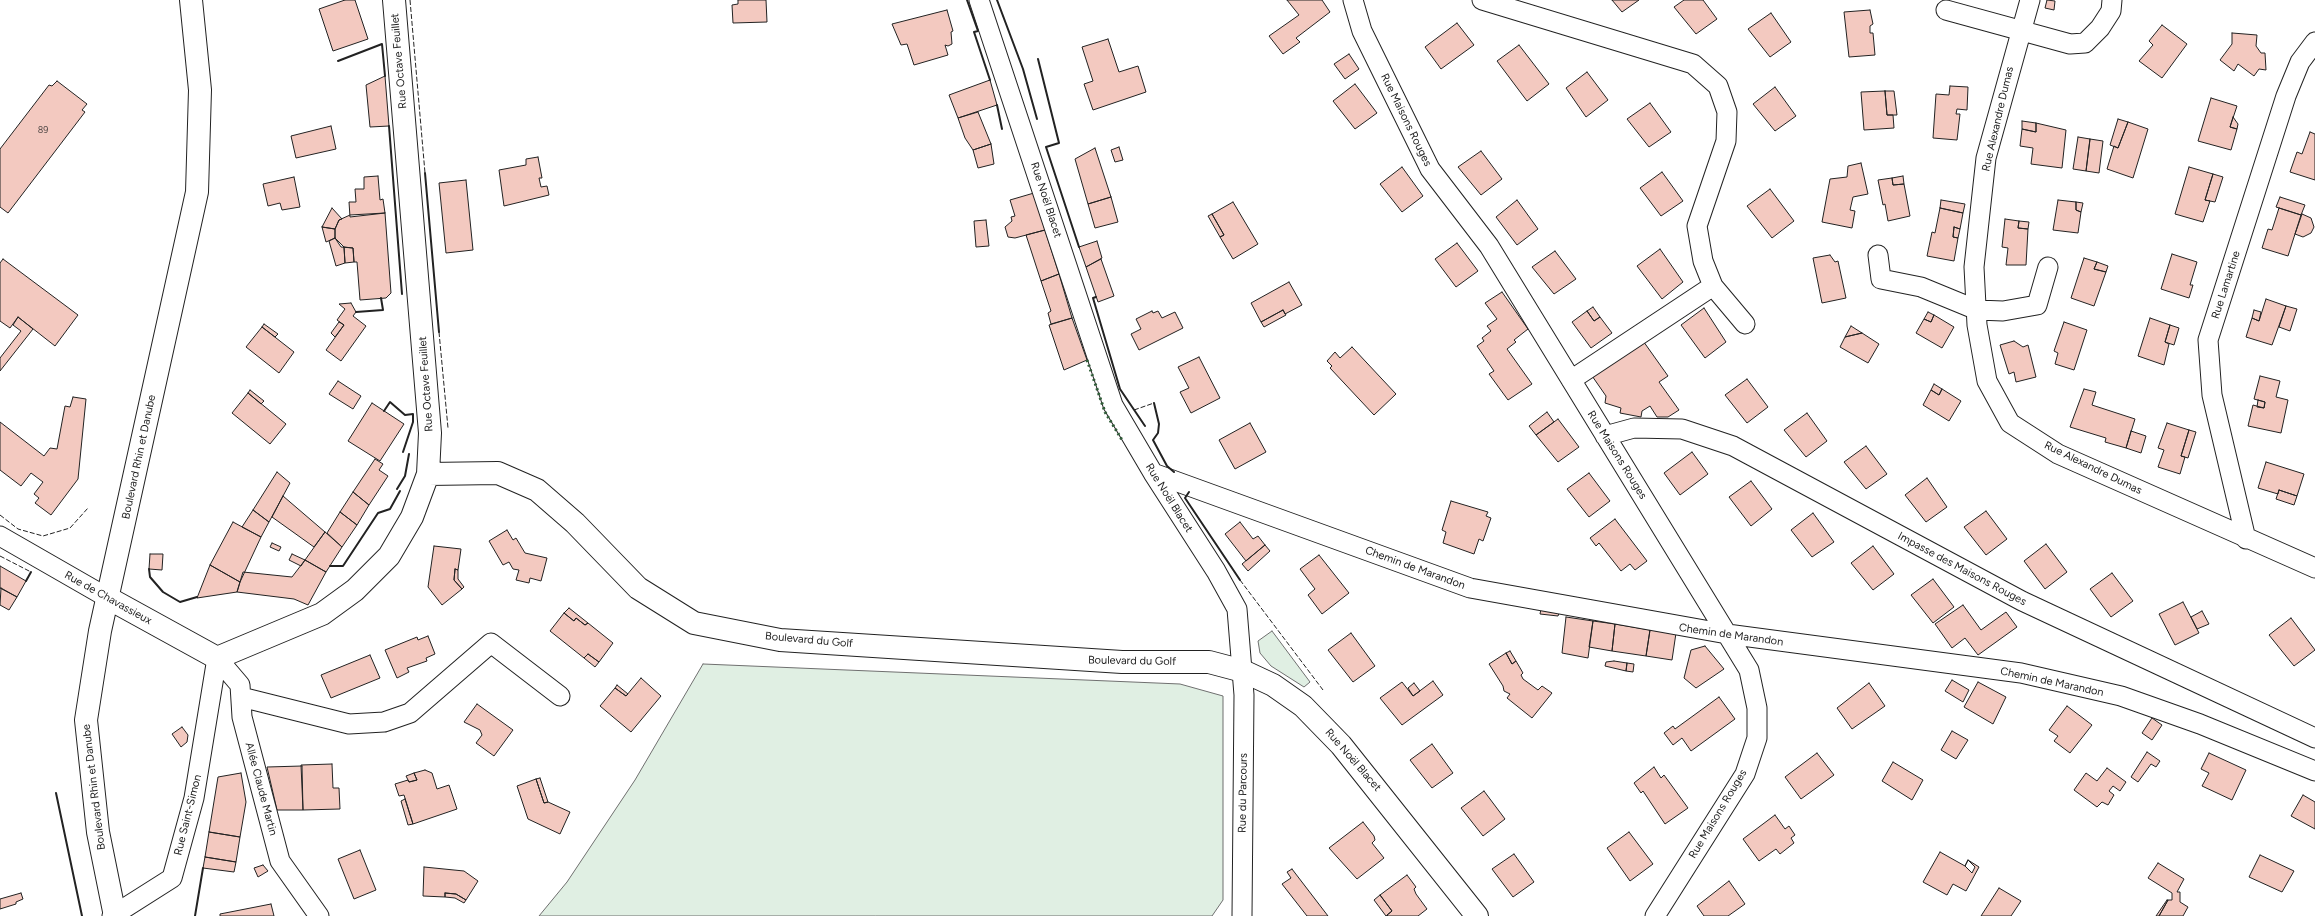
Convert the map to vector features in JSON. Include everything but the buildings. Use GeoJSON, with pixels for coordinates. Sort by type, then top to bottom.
{"type":"FeatureCollection","features":[{"type":"Feature","properties":{"kind":"street","name":"Boulevard Rhin et Danube"},"geometry":{"type":"LineString","coordinates":[[114,915],[98,832],[86,720],[100,631],[197,192],[200,90],[191,0]]}},
{"type":"Feature","properties":{"kind":"street","name":"Rue Octave Feuillet"},"geometry":{"type":"LineString","coordinates":[[217,658],[322,614],[355,590],[389,556],[412,517],[428,474],[430,433],[394,0]]}},
{"type":"Feature","properties":{"kind":"street","name":"Rue Noël Blacet"},"geometry":{"type":"LineString","coordinates":[[979,0],[1113,405],[1153,473],[1216,571],[1237,609],[1243,671],[1273,685],[1303,706],[1341,744],[1477,916]]}},
{"type":"Feature","properties":{"kind":"street","name":"Rue Maisons Rouges"},"geometry":{"type":"LineString","coordinates":[[1353,0],[1362,31],[1430,169],[1489,246],[1749,670],[1757,708],[1757,738],[1745,774],[1655,916]]}},
{"type":"Feature","properties":{"kind":"street"},"geometry":{"type":"LineString","coordinates":[[1482,0],[1693,64],[1718,86],[1727,112],[1726,141],[1697,226],[1703,261],[1713,286],[1745,324]]}},
{"type":"Feature","properties":{"kind":"street","name":"Rue Alexandre Dumas"},"geometry":{"type":"LineString","coordinates":[[2030,0],[1986,158],[1974,267],[1977,310],[1976,325],[1987,381],[2010,423],[2058,454],[2246,539],[2315,568]]}},
{"type":"Feature","properties":{"kind":"street"},"geometry":{"type":"LineString","coordinates":[[1946,10],[2020,32],[2070,44],[2086,43],[2100,28],[2111,11],[2112,0]]}},
{"type":"Feature","properties":{"kind":"street","name":"Rue Lamartine"},"geometry":{"type":"LineString","coordinates":[[2246,539],[2212,395],[2208,340],[2286,96],[2300,62],[2315,42]]}},
{"type":"Feature","properties":{"kind":"street"},"geometry":{"type":"LineString","coordinates":[[1878,255],[1881,279],[1921,287],[1977,310],[2003,311],[2037,305],[2048,267]]}},
{"type":"Feature","properties":{"kind":"street"},"geometry":{"type":"LineString","coordinates":[[1571,380],[1713,286]]}},
{"type":"Feature","properties":{"kind":"street","name":"Impasse des Maisons Rouges"},"geometry":{"type":"LineString","coordinates":[[1605,436],[1634,428],[1682,429],[1733,446],[2022,601],[2315,738]]}},
{"type":"Feature","properties":{"kind":"street","name":"Boulevard du Golf"},"geometry":{"type":"LineString","coordinates":[[428,474],[498,473],[537,490],[575,523],[638,588],[694,623],[780,640],[1122,662],[1209,662],[1243,671]]}},
{"type":"Feature","properties":{"kind":"street","name":"Chemin de Marandon"},"geometry":{"type":"LineString","coordinates":[[1153,473],[1470,588],[1727,634],[2021,673],[2121,696],[2313,765]]}},
{"type":"Feature","properties":{"kind":"street","name":"Rue de Chavassieux"},"geometry":{"type":"LineString","coordinates":[[0,536],[217,658]]}},
{"type":"Feature","properties":{"kind":"street"},"geometry":{"type":"LineString","coordinates":[[241,697],[349,724],[384,722],[410,713],[491,643],[560,696]]}},
{"type":"Feature","properties":{"kind":"street","name":"Allée Claude Martin"},"geometry":{"type":"LineString","coordinates":[[217,658],[240,685],[242,717],[280,861],[318,916]]}},
{"type":"Feature","properties":{"kind":"street","name":"Rue Saint-Simon"},"geometry":{"type":"LineString","coordinates":[[114,915],[172,878],[194,798],[217,658]]}},
{"type":"Feature","properties":{"kind":"street","name":"Rue du Parcours"},"geometry":{"type":"LineString","coordinates":[[1242,916],[1243,671]]}},
{"type":"Feature","properties":{"kind":"green space"},"geometry":{"type":"Polygon","coordinates":[[[1272,631],[1310,682],[1304,687],[1271,666],[1260,653],[1258,641],[1272,631]]]}},
{"type":"Feature","properties":{"kind":"green space"},"geometry":{"type":"Polygon","coordinates":[[[703,664],[1180,684],[1223,696],[1223,900],[1212,916],[539,916],[567,882],[635,780],[703,664]]]}},
{"type":"Feature","properties":{"kind":"hedge"},"geometry":{"type":"LineString","coordinates":[[1087,360],[1105,412],[1122,440]]}},
{"type":"Feature","properties":{"kind":"fence"},"geometry":{"type":"LineString","coordinates":[[410,0],[425,173]]}},
{"type":"Feature","properties":{"kind":"fence"},"geometry":{"type":"LineString","coordinates":[[439,332],[448,428]]}},
{"type":"Feature","properties":{"kind":"fence"},"geometry":{"type":"LineString","coordinates":[[1134,410],[1154,403]]}},
{"type":"Feature","properties":{"kind":"fence"},"geometry":{"type":"LineString","coordinates":[[0,515],[18,529],[43,536],[70,528],[88,508]]}},
{"type":"Feature","properties":{"kind":"fence"},"geometry":{"type":"LineString","coordinates":[[0,556],[31,572]]}},
{"type":"Feature","properties":{"kind":"fence"},"geometry":{"type":"LineString","coordinates":[[1240,580],[1323,690]]}},
{"type":"Feature","properties":{"kind":"wall"},"geometry":{"type":"LineString","coordinates":[[967,0],[978,31],[974,32],[990,80]]}},
{"type":"Feature","properties":{"kind":"wall"},"geometry":{"type":"LineString","coordinates":[[997,0],[1023,69],[1037,119]]}},
{"type":"Feature","properties":{"kind":"wall"},"geometry":{"type":"LineString","coordinates":[[338,61],[382,44],[385,76]]}},
{"type":"Feature","properties":{"kind":"wall"},"geometry":{"type":"LineString","coordinates":[[1038,59],[1059,143],[1046,147],[1079,247]]}},
{"type":"Feature","properties":{"kind":"wall"},"geometry":{"type":"LineString","coordinates":[[997,105],[1002,129]]}},
{"type":"Feature","properties":{"kind":"wall"},"geometry":{"type":"LineString","coordinates":[[389,126],[402,294]]}},
{"type":"Feature","properties":{"kind":"wall"},"geometry":{"type":"LineString","coordinates":[[425,173],[439,332]]}},
{"type":"Feature","properties":{"kind":"wall"},"geometry":{"type":"LineString","coordinates":[[1096,297],[1093,298],[1120,389],[1145,426]]}},
{"type":"Feature","properties":{"kind":"wall"},"geometry":{"type":"LineString","coordinates":[[356,312],[383,310],[381,298]]}},
{"type":"Feature","properties":{"kind":"wall"},"geometry":{"type":"LineString","coordinates":[[384,411],[390,402],[405,415],[413,414],[413,422],[403,452]]}},
{"type":"Feature","properties":{"kind":"wall"},"geometry":{"type":"LineString","coordinates":[[1154,403],[1159,424],[1158,433],[1153,440],[1167,466],[1174,472]]}},
{"type":"Feature","properties":{"kind":"wall"},"geometry":{"type":"LineString","coordinates":[[397,489],[405,476],[409,454]]}},
{"type":"Feature","properties":{"kind":"wall"},"geometry":{"type":"LineString","coordinates":[[330,566],[343,566],[378,513],[390,509],[400,491]]}},
{"type":"Feature","properties":{"kind":"wall"},"geometry":{"type":"LineString","coordinates":[[1189,492],[1185,498],[1240,580]]}},
{"type":"Feature","properties":{"kind":"wall"},"geometry":{"type":"LineString","coordinates":[[149,569],[150,577],[163,592],[180,602],[197,597]]}},
{"type":"Feature","properties":{"kind":"wall"},"geometry":{"type":"LineString","coordinates":[[26,581],[31,572]]}},
{"type":"Feature","properties":{"kind":"wall"},"geometry":{"type":"LineString","coordinates":[[56,793],[82,916]]}},
{"type":"Feature","properties":{"kind":"wall"},"geometry":{"type":"LineString","coordinates":[[195,916],[203,868]]}}]}
